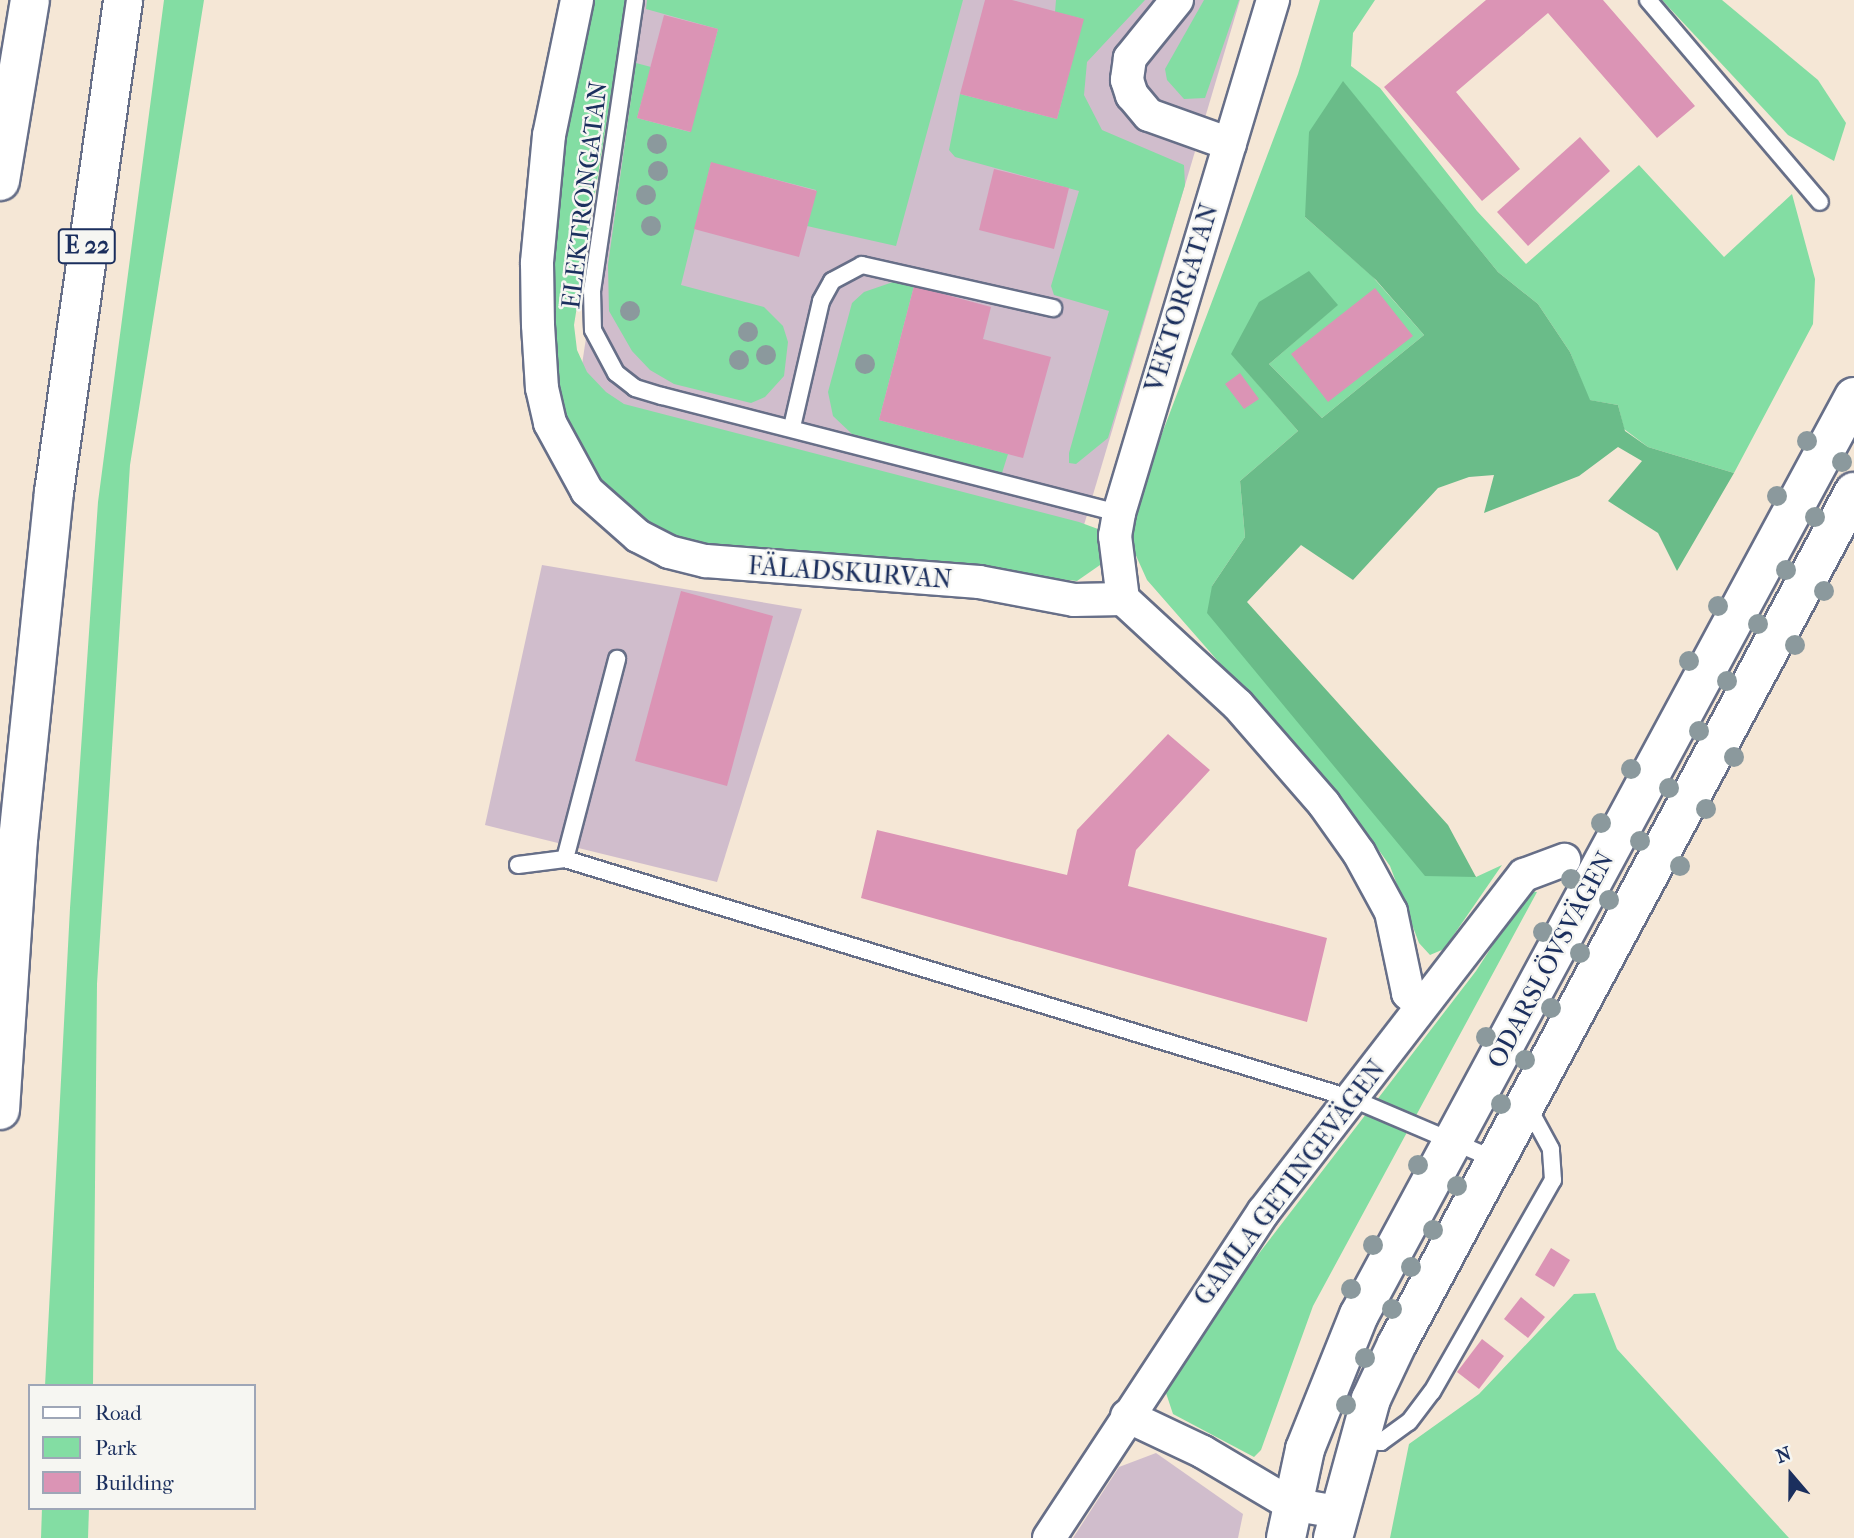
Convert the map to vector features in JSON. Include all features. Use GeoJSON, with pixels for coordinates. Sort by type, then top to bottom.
{"type":"FeatureCollection","features":[{"type":"Feature","properties":{"kind":"main road"},"geometry":{"type":"LineString","coordinates":[[0,181],[30,0]]}},
{"type":"Feature","properties":{"kind":"main road","name":"E 22"},"geometry":{"type":"LineString","coordinates":[[0,1110],[18,840],[54,492],[123,0]]}},
{"type":"Feature","properties":{"kind":"main road","name":"ODARSLÖVSVÄGEN"},"geometry":{"type":"LineString","coordinates":[[1288,1521],[1317,1416],[1359,1315],[1854,397]]}},
{"type":"Feature","properties":{"kind":"main road","name":"ODARSLÖVSVÄGEN"},"geometry":{"type":"LineString","coordinates":[[1335,1525],[1371,1399],[1397,1344],[1854,492]]}},
{"type":"Feature","properties":{"kind":"street","name":"FÄLADSKURVAN"},"geometry":{"type":"LineString","coordinates":[[577,0],[549,135],[537,263],[538,325],[541,388],[550,424],[587,491],[638,536],[669,552],[706,561],[979,582],[1074,600],[1123,599]]}},
{"type":"Feature","properties":{"kind":"street"},"geometry":{"type":"LineString","coordinates":[[1177,0],[1130,58],[1127,80],[1132,94],[1149,115],[1230,144]]}},
{"type":"Feature","properties":{"kind":"street","name":"VEKTORGATAN"},"geometry":{"type":"LineString","coordinates":[[1123,599],[1115,536],[1119,513],[1272,0]]}},
{"type":"Feature","properties":{"kind":"street"},"geometry":{"type":"LineString","coordinates":[[1123,599],[1238,705],[1324,804],[1359,853],[1391,912],[1408,993],[1421,1005]]}},
{"type":"Feature","properties":{"kind":"street","name":"GAMLA GETINGEVÄGEN"},"geometry":{"type":"LineString","coordinates":[[1049,1538],[1264,1211],[1353,1099],[1519,864],[1564,860]]}},
{"type":"Feature","properties":{"kind":"street"},"geometry":{"type":"LineString","coordinates":[[1127,1416],[1203,1452],[1288,1521],[1335,1525]]}},
{"type":"Feature","properties":{"kind":"lane","name":"ELEKTRONGATAN"},"geometry":{"type":"LineString","coordinates":[[635,0],[592,290],[593,330],[616,373],[635,388],[1119,513]]}},
{"type":"Feature","properties":{"kind":"lane"},"geometry":{"type":"LineString","coordinates":[[1648,0],[1820,202]]}},
{"type":"Feature","properties":{"kind":"lane"},"geometry":{"type":"LineString","coordinates":[[792,427],[821,301],[832,281],[862,265],[1053,308]]}},
{"type":"Feature","properties":{"kind":"lane"},"geometry":{"type":"LineString","coordinates":[[565,859],[617,659]]}},
{"type":"Feature","properties":{"kind":"lane"},"geometry":{"type":"LineString","coordinates":[[519,864],[565,859],[1353,1099],[1454,1139],[1496,1160]]}},
{"type":"Feature","properties":{"kind":"lane"},"geometry":{"type":"LineString","coordinates":[[1358,1440],[1381,1442],[1409,1422],[1432,1392],[1553,1181],[1551,1149],[1526,1104]]}},
{"type":"Feature","properties":{"kind":"shaded area"},"geometry":{"type":"Polygon","coordinates":[[[637,0],[1240,0],[1084,525],[575,411],[637,0]]]}},
{"type":"Feature","properties":{"kind":"shaded area"},"geometry":{"type":"Polygon","coordinates":[[[542,565],[802,609],[717,882],[485,825],[542,565]]]}},
{"type":"Feature","properties":{"kind":"shaded area"},"geometry":{"type":"Polygon","coordinates":[[[1156,1453],[1243,1514],[1238,1538],[1073,1538],[1119,1467],[1156,1453]]]}},
{"type":"Feature","properties":{"kind":"green space"},"geometry":{"type":"Polygon","coordinates":[[[164,0],[204,0],[130,465],[97,984],[93,1384],[45,1384],[70,908],[98,502],[164,0]]]}},
{"type":"Feature","properties":{"kind":"green space"},"geometry":{"type":"Polygon","coordinates":[[[584,0],[626,0],[574,325],[577,350],[587,372],[606,392],[624,404],[1098,529],[1103,547],[1100,565],[1077,581],[827,554],[701,548],[636,519],[608,494],[570,427],[556,383],[550,265],[567,85],[584,0]]]}},
{"type":"Feature","properties":{"kind":"green space"},"geometry":{"type":"Polygon","coordinates":[[[647,0],[963,0],[896,246],[807,226],[816,190],[711,163],[681,285],[764,307],[783,326],[788,342],[784,376],[765,397],[751,403],[674,384],[650,370],[632,351],[609,311],[608,265],[636,63],[651,67],[637,118],[690,132],[718,29],[646,9],[647,0]]]}},
{"type":"Feature","properties":{"kind":"green space"},"geometry":{"type":"Polygon","coordinates":[[[1056,0],[1145,0],[1087,62],[1084,95],[1102,130],[1184,165],[1185,185],[1108,438],[1076,464],[1069,463],[1069,453],[1109,311],[1054,295],[1051,286],[1079,191],[955,157],[949,150],[960,94],[1057,119],[1083,19],[1055,12],[1056,0]]]}},
{"type":"Feature","properties":{"kind":"green space"},"geometry":{"type":"Polygon","coordinates":[[[1204,0],[1239,0],[1205,98],[1184,99],[1167,80],[1165,69],[1204,0]]]}},
{"type":"Feature","properties":{"kind":"green space"},"geometry":{"type":"Polygon","coordinates":[[[1320,0],[1375,0],[1353,33],[1351,66],[1380,88],[1477,211],[1526,264],[1639,165],[1724,257],[1792,194],[1815,279],[1813,324],[1734,473],[1648,447],[1624,429],[1618,405],[1589,400],[1570,352],[1538,304],[1498,272],[1343,82],[1305,217],[1372,276],[1424,335],[1322,418],[1269,364],[1337,305],[1232,354],[1298,431],[1240,481],[1245,537],[1212,586],[1476,877],[1502,865],[1444,949],[1430,955],[1419,943],[1390,866],[1359,822],[1147,580],[1133,549],[1131,532],[1149,468],[1298,74],[1320,0]]]}},
{"type":"Feature","properties":{"kind":"green space"},"geometry":{"type":"Polygon","coordinates":[[[1662,0],[1722,0],[1818,80],[1846,123],[1834,161],[1788,135],[1662,0]]]}},
{"type":"Feature","properties":{"kind":"green space"},"geometry":{"type":"Polygon","coordinates":[[[1343,81],[1498,272],[1538,304],[1570,352],[1590,400],[1618,405],[1625,431],[1648,447],[1734,473],[1677,571],[1658,533],[1608,501],[1642,461],[1618,447],[1579,476],[1484,513],[1494,475],[1469,477],[1438,488],[1353,580],[1301,545],[1247,602],[1448,825],[1476,877],[1425,876],[1207,613],[1212,586],[1245,537],[1240,481],[1298,431],[1231,354],[1259,302],[1309,271],[1338,305],[1269,364],[1322,418],[1424,335],[1376,280],[1305,217],[1309,132],[1343,81]]]}},
{"type":"Feature","properties":{"kind":"green space"},"geometry":{"type":"Polygon","coordinates":[[[893,282],[914,286],[879,420],[1008,454],[1002,473],[852,434],[833,416],[828,392],[852,303],[864,292],[893,282]]]}},
{"type":"Feature","properties":{"kind":"green space"},"geometry":{"type":"Polygon","coordinates":[[[1528,891],[1537,892],[1313,1306],[1261,1450],[1254,1457],[1173,1414],[1166,1393],[1167,1373],[1476,971],[1528,891]]]}},
{"type":"Feature","properties":{"kind":"green space"},"geometry":{"type":"Polygon","coordinates":[[[1595,1293],[1617,1349],[1789,1538],[1390,1538],[1409,1444],[1479,1394],[1574,1294],[1595,1293]]]}},
{"type":"Feature","properties":{"kind":"green space"},"geometry":{"type":"Polygon","coordinates":[[[42,1510],[89,1510],[88,1538],[41,1538],[42,1510]]]}},
{"type":"Feature","properties":{"kind":"building"},"geometry":{"type":"Polygon","coordinates":[[[985,0],[1012,0],[1084,19],[1057,119],[960,94],[985,0]]]}},
{"type":"Feature","properties":{"kind":"building"},"geometry":{"type":"Polygon","coordinates":[[[1486,0],[1603,0],[1695,106],[1657,138],[1548,13],[1456,92],[1520,169],[1482,201],[1384,87],[1486,0]]]}},
{"type":"Feature","properties":{"kind":"building"},"geometry":{"type":"Polygon","coordinates":[[[664,15],[718,29],[691,132],[637,118],[664,15]]]}},
{"type":"Feature","properties":{"kind":"building"},"geometry":{"type":"Polygon","coordinates":[[[1580,137],[1610,171],[1528,246],[1497,212],[1580,137]]]}},
{"type":"Feature","properties":{"kind":"building"},"geometry":{"type":"Polygon","coordinates":[[[711,162],[817,191],[799,257],[694,229],[711,162]]]}},
{"type":"Feature","properties":{"kind":"building"},"geometry":{"type":"Polygon","coordinates":[[[994,169],[1069,188],[1054,249],[979,230],[994,169]]]}},
{"type":"Feature","properties":{"kind":"building"},"geometry":{"type":"Polygon","coordinates":[[[914,286],[991,307],[983,339],[1051,357],[1023,458],[879,420],[914,286]]]}},
{"type":"Feature","properties":{"kind":"building"},"geometry":{"type":"Polygon","coordinates":[[[1375,288],[1413,336],[1328,402],[1291,354],[1375,288]]]}},
{"type":"Feature","properties":{"kind":"building"},"geometry":{"type":"Polygon","coordinates":[[[1240,373],[1259,399],[1244,409],[1225,384],[1240,373]]]}},
{"type":"Feature","properties":{"kind":"building"},"geometry":{"type":"Polygon","coordinates":[[[681,591],[773,616],[727,786],[635,761],[681,591]]]}},
{"type":"Feature","properties":{"kind":"building"},"geometry":{"type":"Polygon","coordinates":[[[1168,734],[1210,770],[1136,850],[1128,886],[1327,938],[1307,1022],[861,898],[877,830],[1067,875],[1077,830],[1168,734]]]}},
{"type":"Feature","properties":{"kind":"building"},"geometry":{"type":"Polygon","coordinates":[[[1551,1248],[1570,1260],[1554,1287],[1535,1275],[1551,1248]]]}},
{"type":"Feature","properties":{"kind":"building"},"geometry":{"type":"Polygon","coordinates":[[[1521,1297],[1545,1317],[1528,1338],[1504,1319],[1521,1297]]]}},
{"type":"Feature","properties":{"kind":"building"},"geometry":{"type":"Polygon","coordinates":[[[1482,1339],[1504,1356],[1479,1389],[1457,1372],[1482,1339]]]}}]}
